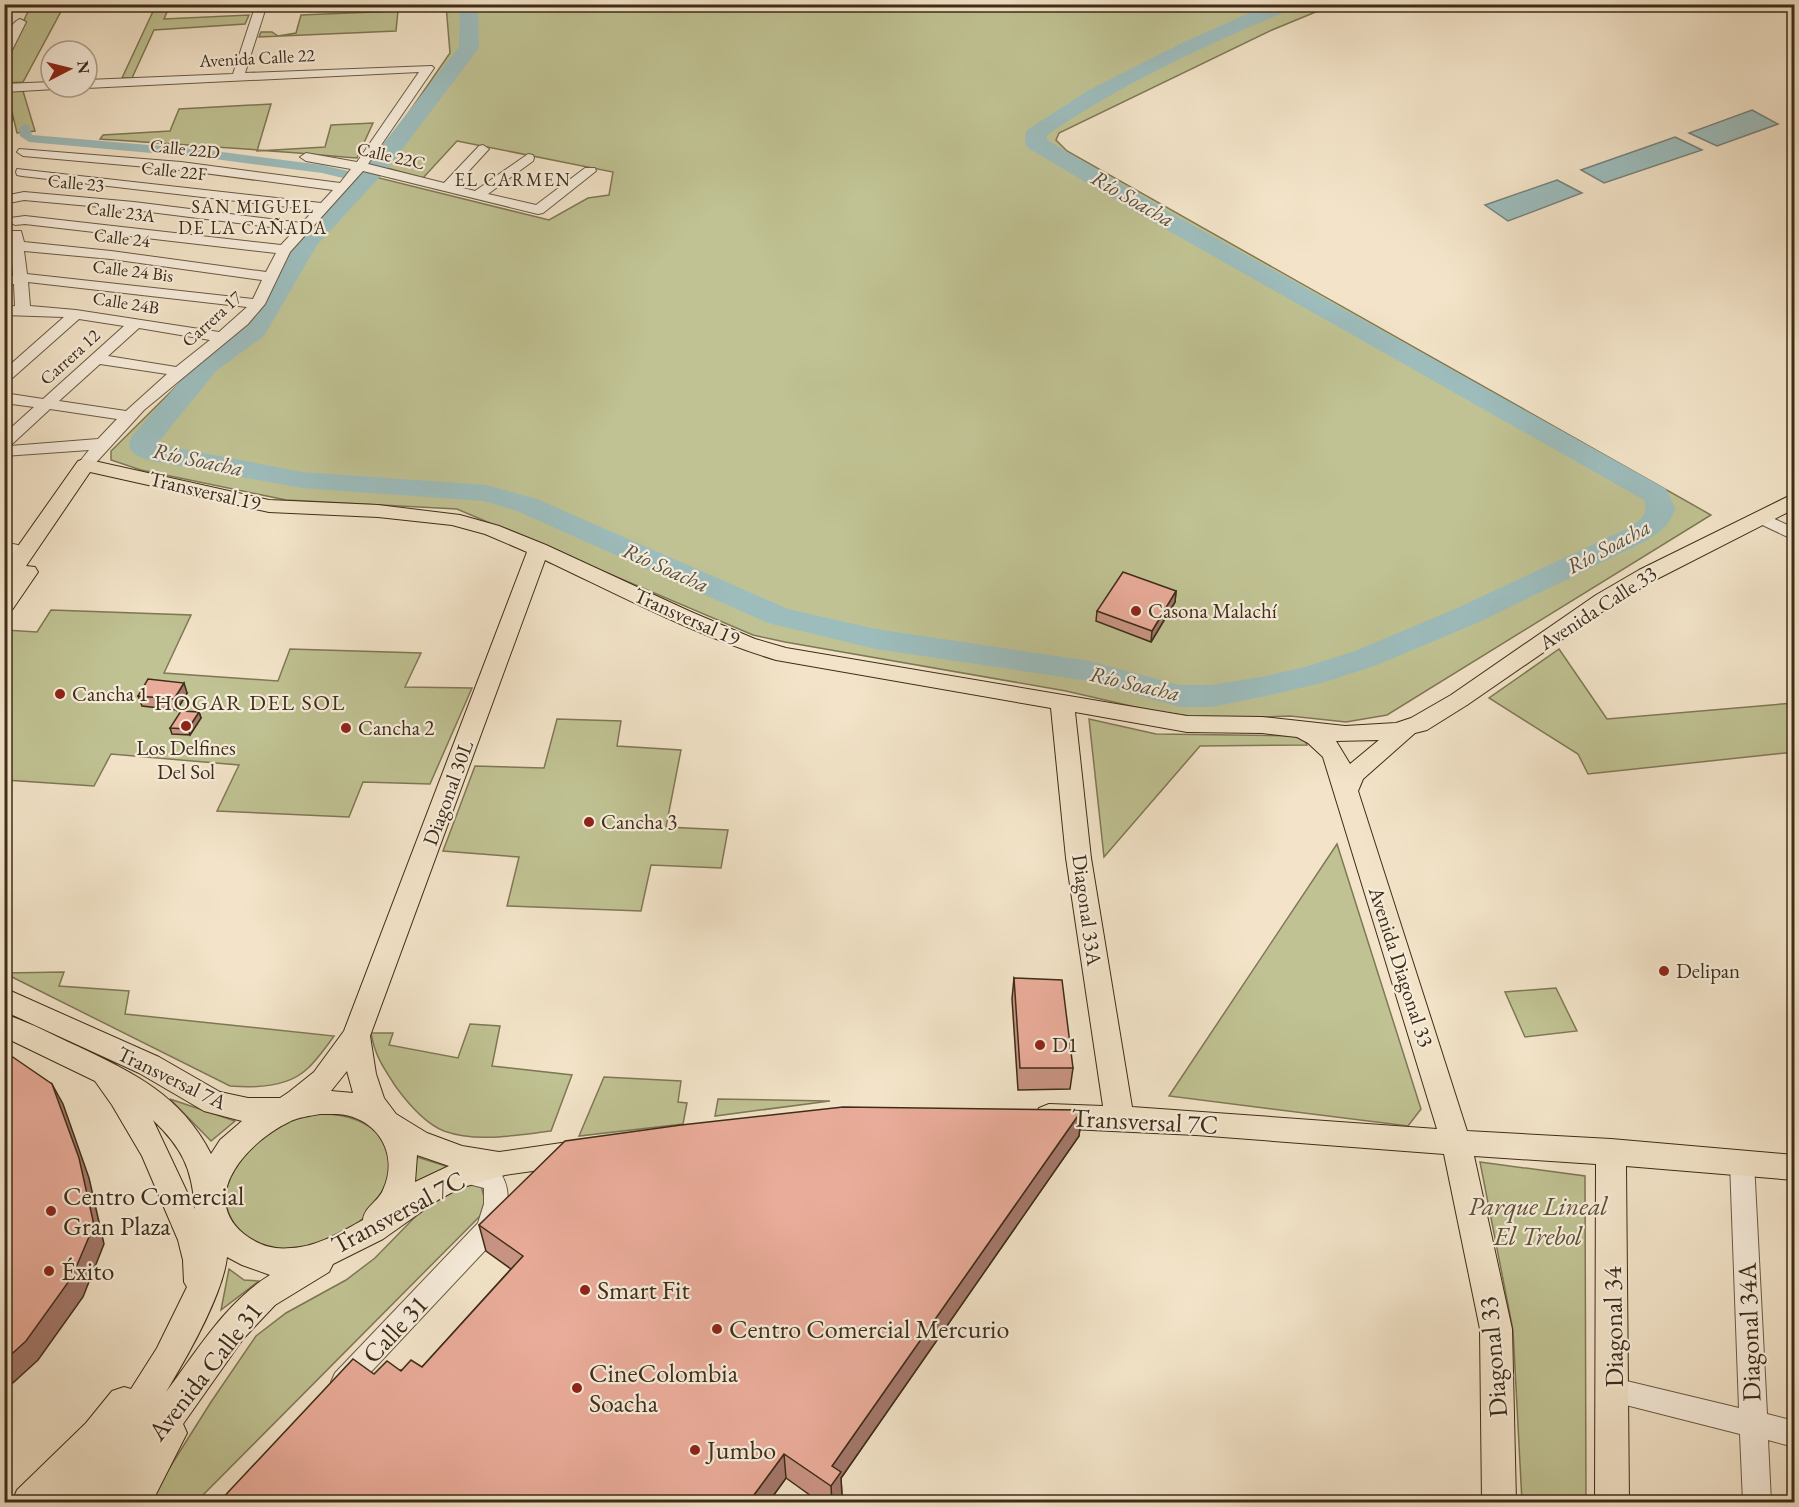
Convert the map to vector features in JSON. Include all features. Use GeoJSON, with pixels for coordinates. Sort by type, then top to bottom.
{"type":"FeatureCollection","features":[{"type":"Feature","properties":{"kind":"main road","name":"Transversal 19"},"geometry":{"type":"LineString","coordinates":[[91,466],[269,506],[453,519],[492,530],[539,549],[681,616],[747,644],[784,655],[1187,724],[1262,725],[1345,734],[1379,733],[1410,728]]}},
{"type":"Feature","properties":{"kind":"main road"},"geometry":{"type":"LineString","coordinates":[[4,582],[91,466]]}},
{"type":"Feature","properties":{"kind":"main road"},"geometry":{"type":"LineString","coordinates":[[4,605],[91,466]]}},
{"type":"Feature","properties":{"kind":"main road","name":"Avenida Calle 33"},"geometry":{"type":"LineString","coordinates":[[1347,791],[1352,775],[1385,746],[1410,728],[1498,675],[1604,600],[1647,574],[1794,501]]}},
{"type":"Feature","properties":{"kind":"main road","name":"Diagonal 30L"},"geometry":{"type":"LineString","coordinates":[[356,1036],[539,549]]}},
{"type":"Feature","properties":{"kind":"main road","name":"Diagonal 33A"},"geometry":{"type":"LineString","coordinates":[[1062,702],[1065,744],[1090,941],[1119,1118]]}},
{"type":"Feature","properties":{"kind":"main road","name":"Avenida Diagonal 33"},"geometry":{"type":"LineString","coordinates":[[1300,729],[1318,737],[1334,753],[1343,772],[1456,1143]]}},
{"type":"Feature","properties":{"kind":"main road","name":"Transversal 7A"},"geometry":{"type":"LineString","coordinates":[[4,999],[149,1065],[214,1103],[248,1110],[284,1110],[321,1102],[342,1103],[361,1107],[381,1119]]}},
{"type":"Feature","properties":{"kind":"main road","name":"Transversal 7A"},"geometry":{"type":"LineString","coordinates":[[4,1025],[140,1091],[181,1129],[207,1178],[210,1208]]}},
{"type":"Feature","properties":{"kind":"main road"},"geometry":{"type":"LineString","coordinates":[[284,1110],[312,1092],[356,1036]]}},
{"type":"Feature","properties":{"kind":"main road"},"geometry":{"type":"LineString","coordinates":[[356,1036],[358,1056],[369,1096],[381,1119]]}},
{"type":"Feature","properties":{"kind":"main road"},"geometry":{"type":"LineString","coordinates":[[29,1503],[98,1434],[195,1303],[199,1260],[193,1240],[137,1116],[122,1094],[100,1071]]}},
{"type":"Feature","properties":{"kind":"main road","name":"Avenida Calle 31"},"geometry":{"type":"LineString","coordinates":[[66,1503],[134,1413],[173,1351],[210,1269],[214,1236],[210,1208],[215,1178],[224,1159],[238,1141],[256,1126],[284,1110]]}},
{"type":"Feature","properties":{"kind":"main road","name":"Transversal 7C"},"geometry":{"type":"LineString","coordinates":[[1023,1115],[1119,1118],[1456,1143],[1611,1151]]}},
{"type":"Feature","properties":{"kind":"main road","name":"Transversal 7C"},"geometry":{"type":"LineString","coordinates":[[381,1119],[417,1142],[439,1151],[462,1158],[501,1163]]}},
{"type":"Feature","properties":{"kind":"main road","name":"Avenida Calle 31"},"geometry":{"type":"LineString","coordinates":[[102,1503],[232,1329],[264,1295],[349,1243],[392,1202],[401,1180],[403,1159],[398,1139],[381,1119]]}},
{"type":"Feature","properties":{"kind":"main road","name":"Diagonal 33"},"geometry":{"type":"LineString","coordinates":[[1456,1143],[1496,1329],[1500,1429],[1499,1503]]}},
{"type":"Feature","properties":{"kind":"main road","name":"Transversal 7C"},"geometry":{"type":"LineString","coordinates":[[210,1208],[225,1237],[238,1250],[263,1260],[292,1262],[349,1243],[376,1228],[433,1187],[466,1174],[501,1163],[614,1148]]}},
{"type":"Feature","properties":{"kind":"main road"},"geometry":{"type":"LineString","coordinates":[[1611,1151],[1794,1167]]}},
{"type":"Feature","properties":{"kind":"main road","name":"Diagonal 34"},"geometry":{"type":"LineString","coordinates":[[1611,1151],[1614,1390],[1612,1503]]}},
{"type":"Feature","properties":{"kind":"main road"},"geometry":{"type":"LineString","coordinates":[[134,1503],[213,1355]]}},
{"type":"Feature","properties":{"kind":"street"},"geometry":{"type":"LineString","coordinates":[[238,77],[262,4]]}},
{"type":"Feature","properties":{"kind":"street"},"geometry":{"type":"LineString","coordinates":[[5,53],[20,22]]}},
{"type":"Feature","properties":{"kind":"street","name":"Avenida Calle 22"},"geometry":{"type":"LineString","coordinates":[[99,83],[428,68]]}},
{"type":"Feature","properties":{"kind":"street","name":"Carrera 17"},"geometry":{"type":"LineString","coordinates":[[91,466],[100,444],[243,321],[258,304],[284,250],[322,207],[364,167],[428,68]]}},
{"type":"Feature","properties":{"kind":"street"},"geometry":{"type":"LineString","coordinates":[[4,88],[39,87]]}},
{"type":"Feature","properties":{"kind":"street"},"geometry":{"type":"LineString","coordinates":[[4,110],[7,119],[4,123]]}},
{"type":"Feature","properties":{"kind":"street"},"geometry":{"type":"LineString","coordinates":[[447,187],[483,149]]}},
{"type":"Feature","properties":{"kind":"street","name":"Calle 22D"},"geometry":{"type":"LineString","coordinates":[[23,152],[186,162],[343,187]]}},
{"type":"Feature","properties":{"kind":"street","name":"Calle 22C"},"geometry":{"type":"LineString","coordinates":[[306,157],[383,171],[538,210],[590,171]]}},
{"type":"Feature","properties":{"kind":"street"},"geometry":{"type":"LineString","coordinates":[[478,195],[528,158]]}},
{"type":"Feature","properties":{"kind":"street"},"geometry":{"type":"LineString","coordinates":[[81,252],[186,162]]}},
{"type":"Feature","properties":{"kind":"street","name":"Calle 22F"},"geometry":{"type":"LineString","coordinates":[[21,172],[322,207]]}},
{"type":"Feature","properties":{"kind":"street"},"geometry":{"type":"LineString","coordinates":[[4,325],[23,310],[21,279],[11,248],[20,221],[15,199]]}},
{"type":"Feature","properties":{"kind":"street","name":"Calle 23"},"geometry":{"type":"LineString","coordinates":[[15,199],[134,206],[304,227]]}},
{"type":"Feature","properties":{"kind":"street","name":"Calle 23A"},"geometry":{"type":"LineString","coordinates":[[20,221],[109,228],[284,250]]}},
{"type":"Feature","properties":{"kind":"street","name":"Calle 24"},"geometry":{"type":"LineString","coordinates":[[11,248],[81,252],[271,277]]}},
{"type":"Feature","properties":{"kind":"street","name":"Calle 24 Bis"},"geometry":{"type":"LineString","coordinates":[[4,281],[21,279],[258,304]]}},
{"type":"Feature","properties":{"kind":"street","name":"Calle 24B"},"geometry":{"type":"LineString","coordinates":[[4,311],[76,314],[222,337]]}},
{"type":"Feature","properties":{"kind":"street"},"geometry":{"type":"LineString","coordinates":[[4,378],[76,314]]}},
{"type":"Feature","properties":{"kind":"street","name":"Carrera 12"},"geometry":{"type":"LineString","coordinates":[[4,443],[135,324]]}},
{"type":"Feature","properties":{"kind":"street"},"geometry":{"type":"LineString","coordinates":[[96,359],[181,372]]}},
{"type":"Feature","properties":{"kind":"street"},"geometry":{"type":"LineString","coordinates":[[4,398],[130,416]]}},
{"type":"Feature","properties":{"kind":"street"},"geometry":{"type":"LineString","coordinates":[[4,451],[100,444]]}},
{"type":"Feature","properties":{"kind":"street"},"geometry":{"type":"LineString","coordinates":[[1762,518],[1794,536]]}},
{"type":"Feature","properties":{"kind":"street"},"geometry":{"type":"LineString","coordinates":[[4,548],[25,552]]}},
{"type":"Feature","properties":{"kind":"street","name":"Calle 31"},"geometry":{"type":"LineString","coordinates":[[325,1403],[558,1155]]}},
{"type":"Feature","properties":{"kind":"street","name":"Diagonal 34A"},"geometry":{"type":"LineString","coordinates":[[1742,1162],[1757,1503]]}},
{"type":"Feature","properties":{"kind":"street"},"geometry":{"type":"LineString","coordinates":[[466,1174],[491,1179],[497,1186],[497,1203],[488,1230]]}},
{"type":"Feature","properties":{"kind":"street"},"geometry":{"type":"LineString","coordinates":[[1614,1390],[1794,1434]]}},
{"type":"Feature","properties":{"kind":"green space"},"geometry":{"type":"Polygon","coordinates":[[[1335,4],[1272,30],[1059,133],[1056,140],[1067,151],[1711,515],[1387,715],[1346,722],[1290,716],[1213,719],[1157,712],[1066,691],[753,635],[457,509],[286,500],[141,470],[111,460],[111,451],[206,357],[256,315],[296,244],[374,163],[450,53],[446,5],[1335,4]],[[457,141],[423,178],[384,167],[378,174],[379,178],[549,220],[588,198],[609,195],[613,172],[457,141]]]}},
{"type":"Feature","properties":{"kind":"green space"},"geometry":{"type":"Polygon","coordinates":[[[31,5],[85,5],[64,6],[46,39],[39,39],[39,52],[23,82],[5,83],[5,61],[31,5]]]}},
{"type":"Feature","properties":{"kind":"green space"},"geometry":{"type":"Polygon","coordinates":[[[156,5],[170,5],[164,19],[249,15],[245,24],[154,30],[132,78],[122,78],[156,5]]]}},
{"type":"Feature","properties":{"kind":"green space"},"geometry":{"type":"Polygon","coordinates":[[[398,11],[396,31],[259,37],[261,32],[272,32],[278,36],[296,33],[301,15],[398,11]]]}},
{"type":"Feature","properties":{"kind":"green space"},"geometry":{"type":"Polygon","coordinates":[[[7,91],[23,91],[35,131],[17,133],[7,91]]]}},
{"type":"Feature","properties":{"kind":"green space"},"geometry":{"type":"Polygon","coordinates":[[[271,104],[257,150],[100,139],[103,135],[170,131],[179,109],[271,104]]]}},
{"type":"Feature","properties":{"kind":"green space"},"geometry":{"type":"Polygon","coordinates":[[[373,123],[357,158],[266,150],[325,147],[331,125],[373,123]]]}},
{"type":"Feature","properties":{"kind":"green space"},"geometry":{"type":"Polygon","coordinates":[[[51,610],[191,615],[164,673],[278,681],[290,649],[421,653],[405,687],[472,688],[430,784],[363,782],[349,817],[217,811],[239,765],[111,754],[94,786],[5,780],[5,630],[37,632],[51,610]]]}},
{"type":"Feature","properties":{"kind":"green space"},"geometry":{"type":"Polygon","coordinates":[[[1559,649],[1607,719],[1794,703],[1794,752],[1588,774],[1578,754],[1489,698],[1559,649]]]}},
{"type":"Feature","properties":{"kind":"green space"},"geometry":{"type":"Polygon","coordinates":[[[557,719],[621,721],[617,746],[681,750],[666,827],[728,830],[721,868],[651,865],[641,911],[507,906],[519,857],[443,851],[475,766],[544,768],[557,719]]]}},
{"type":"Feature","properties":{"kind":"green space"},"geometry":{"type":"Polygon","coordinates":[[[1089,719],[1156,734],[1303,736],[1307,745],[1200,746],[1104,857],[1089,719]]]}},
{"type":"Feature","properties":{"kind":"green space"},"geometry":{"type":"Polygon","coordinates":[[[1337,844],[1421,1109],[1408,1126],[1169,1096],[1337,844]]]}},
{"type":"Feature","properties":{"kind":"green space"},"geometry":{"type":"Polygon","coordinates":[[[64,972],[59,986],[129,991],[125,1014],[334,1036],[311,1065],[290,1080],[260,1086],[230,1086],[4,973],[64,972]]]}},
{"type":"Feature","properties":{"kind":"green space"},"geometry":{"type":"Polygon","coordinates":[[[1556,988],[1577,1031],[1525,1037],[1505,992],[1556,988]]]}},
{"type":"Feature","properties":{"kind":"green space"},"geometry":{"type":"Polygon","coordinates":[[[470,1024],[500,1026],[492,1066],[572,1075],[551,1131],[511,1136],[470,1137],[437,1128],[417,1112],[396,1087],[377,1055],[371,1033],[393,1033],[389,1045],[458,1058],[470,1024]]]}},
{"type":"Feature","properties":{"kind":"green space"},"geometry":{"type":"Polygon","coordinates":[[[604,1077],[681,1081],[678,1102],[687,1103],[683,1124],[579,1136],[604,1077]]]}},
{"type":"Feature","properties":{"kind":"green space"},"geometry":{"type":"Polygon","coordinates":[[[170,1099],[235,1121],[211,1141],[170,1099]]]}},
{"type":"Feature","properties":{"kind":"green space"},"geometry":{"type":"Polygon","coordinates":[[[718,1099],[830,1101],[715,1116],[718,1099]]]}},
{"type":"Feature","properties":{"kind":"green space"},"geometry":{"type":"Polygon","coordinates":[[[318,1113],[358,1121],[382,1138],[389,1162],[384,1188],[367,1214],[342,1234],[309,1247],[272,1248],[260,1245],[241,1232],[228,1212],[226,1189],[229,1177],[256,1140],[286,1123],[318,1113]]]}},
{"type":"Feature","properties":{"kind":"green space"},"geometry":{"type":"Polygon","coordinates":[[[417,1157],[452,1168],[413,1184],[417,1157]]]}},
{"type":"Feature","properties":{"kind":"green space","name":"Parque Lineal El Trebol"},"geometry":{"type":"Polygon","coordinates":[[[1480,1162],[1585,1176],[1586,1502],[1522,1502],[1513,1330],[1480,1162]]]}},
{"type":"Feature","properties":{"kind":"green space"},"geometry":{"type":"Polygon","coordinates":[[[464,1184],[481,1186],[485,1200],[480,1216],[196,1502],[148,1502],[256,1336],[286,1313],[346,1280],[375,1258],[415,1217],[440,1197],[464,1184]]]}},
{"type":"Feature","properties":{"kind":"green space"},"geometry":{"type":"Polygon","coordinates":[[[229,1269],[244,1280],[259,1281],[221,1310],[229,1269]]]}},
{"type":"Feature","properties":{"kind":"water"},"geometry":{"type":"Polygon","coordinates":[[[1752,110],[1778,124],[1717,146],[1689,133],[1752,110]]]}},
{"type":"Feature","properties":{"kind":"water"},"geometry":{"type":"Polygon","coordinates":[[[1675,137],[1702,150],[1604,183],[1581,170],[1675,137]]]}},
{"type":"Feature","properties":{"kind":"water"},"geometry":{"type":"Polygon","coordinates":[[[1557,180],[1582,193],[1508,221],[1485,205],[1557,180]]]}},
{"type":"Feature","properties":{"kind":"building","name":"Casona Malachí"},"geometry":{"type":"Polygon","coordinates":[[[1123,572],[1176,591],[1152,631],[1097,611],[1123,572]]]}},
{"type":"Feature","properties":{"kind":"building"},"geometry":{"type":"Polygon","coordinates":[[[148,679],[184,683],[174,699],[138,696],[148,679]]]}},
{"type":"Feature","properties":{"kind":"building"},"geometry":{"type":"Polygon","coordinates":[[[181,711],[199,712],[188,729],[170,728],[181,711]]]}},
{"type":"Feature","properties":{"kind":"building","name":"D1"},"geometry":{"type":"Polygon","coordinates":[[[1014,978],[1062,980],[1073,1068],[1020,1068],[1014,978]]]}},
{"type":"Feature","properties":{"kind":"building","name":"Centro Comercial Gran Plaza"},"geometry":{"type":"Polygon","coordinates":[[[4,1051],[52,1084],[79,1158],[94,1225],[72,1277],[26,1341],[4,1361],[4,1051]]]}},
{"type":"Feature","properties":{"kind":"building","name":"Centro Comercial Mercurio"},"geometry":{"type":"Polygon","coordinates":[[[843,1107],[1082,1110],[832,1466],[841,1472],[831,1486],[784,1454],[748,1503],[218,1503],[353,1359],[374,1374],[387,1361],[401,1371],[411,1360],[422,1367],[523,1256],[479,1225],[565,1141],[843,1107]]]}},
{"type":"Feature","properties":{"kind":"waterway","name":"Río Soacha"},"geometry":{"type":"LineString","coordinates":[[469,4],[469,48],[380,163],[307,242],[255,331],[207,366],[143,441],[143,448],[153,453],[302,480],[486,493],[527,505],[779,616],[876,639],[1090,671],[1179,696],[1212,696],[1261,687],[1311,676],[1366,658],[1466,616],[1636,535],[1657,521],[1661,508],[1656,495],[1161,217],[1036,143],[1037,132],[1096,94],[1159,61],[1288,4]]}},
{"type":"Feature","properties":{"kind":"waterway"},"geometry":{"type":"LineString","coordinates":[[25,128],[26,136],[29,138],[207,154],[322,169],[343,174]]}},
{"type":"Feature","properties":{"kind":"place","name":"Casona Malachí"},"geometry":{"type":"Point","coordinates":[1136,611]}},
{"type":"Feature","properties":{"kind":"place","name":"Cancha 1"},"geometry":{"type":"Point","coordinates":[60,694]}},
{"type":"Feature","properties":{"kind":"place","name":"Los Delfines Del Sol"},"geometry":{"type":"Point","coordinates":[186,726]}},
{"type":"Feature","properties":{"kind":"place","name":"Cancha 2"},"geometry":{"type":"Point","coordinates":[346,728]}},
{"type":"Feature","properties":{"kind":"place","name":"Cancha 3"},"geometry":{"type":"Point","coordinates":[589,822]}},
{"type":"Feature","properties":{"kind":"place","name":"Delipan"},"geometry":{"type":"Point","coordinates":[1664,971]}},
{"type":"Feature","properties":{"kind":"place","name":"D1"},"geometry":{"type":"Point","coordinates":[1040,1045]}},
{"type":"Feature","properties":{"kind":"place","name":"Centro Comercial Gran Plaza"},"geometry":{"type":"Point","coordinates":[51,1211]}},
{"type":"Feature","properties":{"kind":"place","name":"Éxito"},"geometry":{"type":"Point","coordinates":[49,1271]}},
{"type":"Feature","properties":{"kind":"place","name":"Smart Fit"},"geometry":{"type":"Point","coordinates":[585,1290]}},
{"type":"Feature","properties":{"kind":"place","name":"Centro Comercial Mercurio"},"geometry":{"type":"Point","coordinates":[717,1329]}},
{"type":"Feature","properties":{"kind":"place","name":"CineColombia Soacha"},"geometry":{"type":"Point","coordinates":[577,1388]}},
{"type":"Feature","properties":{"kind":"place","name":"Jumbo"},"geometry":{"type":"Point","coordinates":[695,1450]}},
{"type":"Feature","properties":{"kind":"district","name":"EL CARMEN"},"geometry":{"type":"Point","coordinates":[513,180]}},
{"type":"Feature","properties":{"kind":"district","name":"SAN MIGUEL DE LA CAÑADA"},"geometry":{"type":"Point","coordinates":[253,217]}},
{"type":"Feature","properties":{"kind":"district","name":"HOGAR DEL SOL"},"geometry":{"type":"Point","coordinates":[250,702]}}]}
